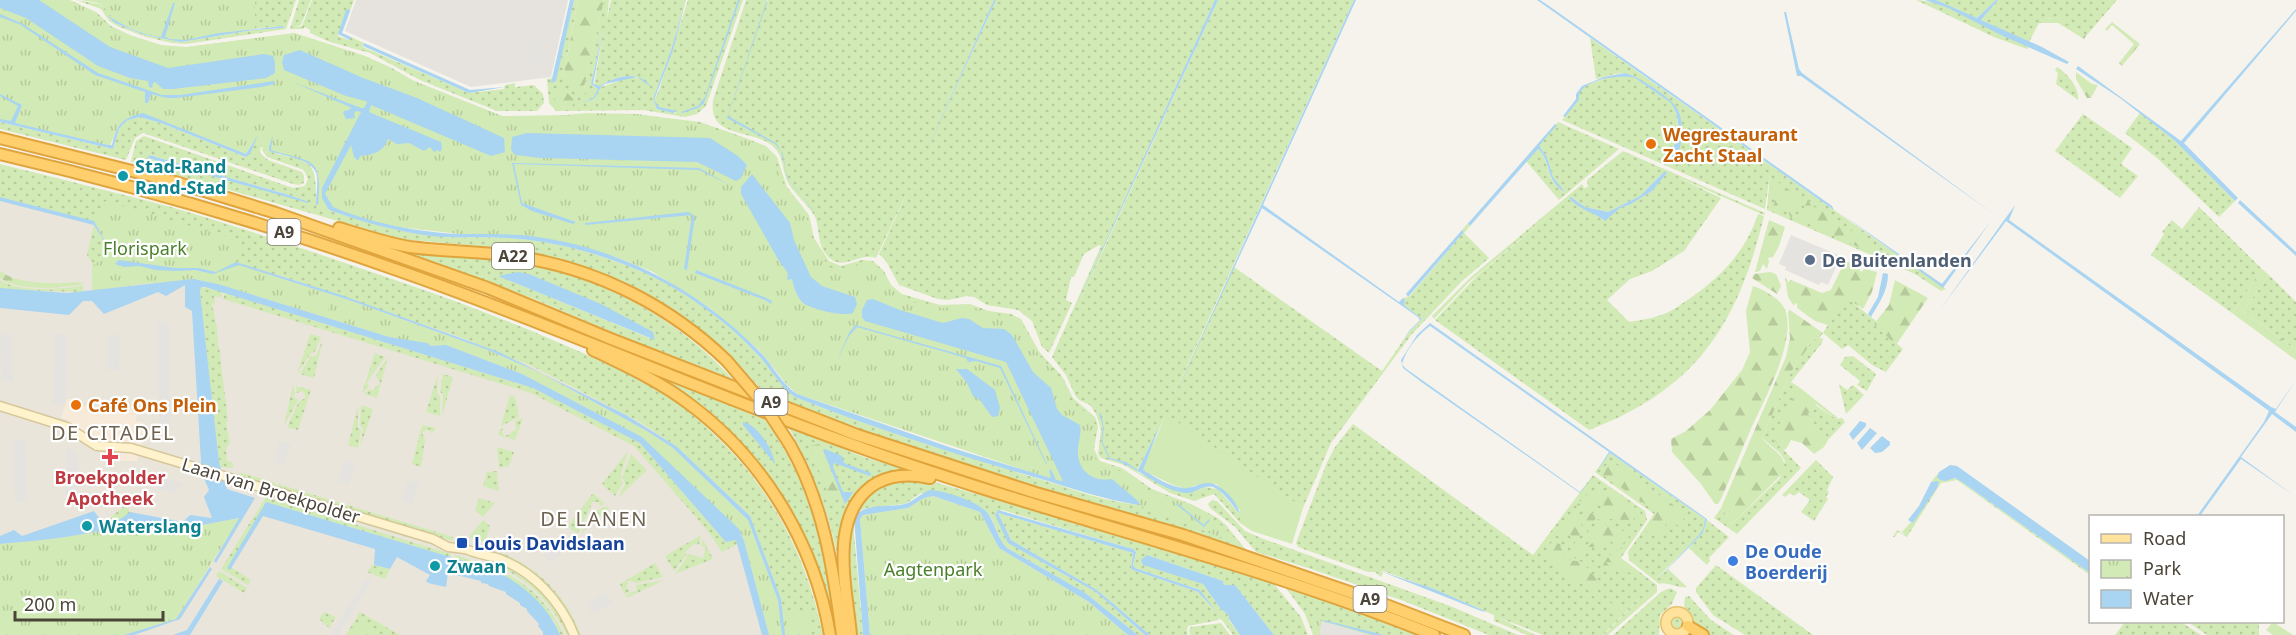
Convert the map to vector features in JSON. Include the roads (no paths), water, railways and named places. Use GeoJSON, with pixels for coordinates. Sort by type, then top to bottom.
{"type":"FeatureCollection","features":[{"type":"Feature","properties":{"kind":"highway","name":"A9"},"geometry":{"type":"LineString","coordinates":[[0,138],[172,181],[276,213],[488,288],[611,339],[857,435],[1036,493],[1183,535],[1362,596],[1464,635]]}},
{"type":"Feature","properties":{"kind":"highway","name":"A9"},"geometry":{"type":"LineString","coordinates":[[0,154],[261,224],[396,269],[793,423],[928,472],[1291,582],[1434,635]]}},
{"type":"Feature","properties":{"kind":"highway","name":"A22"},"geometry":{"type":"LineString","coordinates":[[276,213],[408,246],[517,256],[569,268],[618,286],[658,307],[695,333],[727,361],[762,402],[790,445],[812,490],[825,532],[836,585],[842,635]]}},
{"type":"Feature","properties":{"kind":"highway"},"geometry":{"type":"LineString","coordinates":[[550,327],[639,372],[670,391],[703,415],[744,455],[774,493],[801,542],[819,588],[830,635]]}},
{"type":"Feature","properties":{"kind":"highway"},"geometry":{"type":"LineString","coordinates":[[851,635],[844,543],[847,520],[858,500],[875,484],[904,475],[916,475],[981,488]]}},
{"type":"Feature","properties":{"kind":"highway"},"geometry":{"type":"LineString","coordinates":[[1689,631],[1703,635]]}},
{"type":"Feature","properties":{"kind":"main road","name":"Laan van Broekpolder"},"geometry":{"type":"LineString","coordinates":[[0,406],[67,427],[98,446],[131,448],[507,562],[530,576],[558,604],[574,635]]}},
{"type":"Feature","properties":{"kind":"main road"},"geometry":{"type":"LineString","coordinates":[[1675,612],[1686,615],[1689,631],[1670,634],[1666,619],[1675,612]]}},
{"type":"Feature","properties":{"kind":"water"},"geometry":{"type":"Polygon","coordinates":[[[0,0],[39,0],[110,47],[168,68],[264,54],[273,56],[275,73],[266,78],[173,89],[163,89],[155,82],[152,88],[149,87],[148,81],[130,78],[98,66],[26,18],[0,8],[0,0]]]}},
{"type":"Feature","properties":{"kind":"water"},"geometry":{"type":"Polygon","coordinates":[[[570,0],[574,0],[556,81],[551,83],[570,0]]]}},
{"type":"Feature","properties":{"kind":"water"},"geometry":{"type":"Polygon","coordinates":[[[686,0],[673,50],[654,100],[659,107],[677,111],[673,113],[657,109],[653,99],[686,0]]]}},
{"type":"Feature","properties":{"kind":"water"},"geometry":{"type":"Polygon","coordinates":[[[738,0],[740,0],[704,103],[698,108],[682,113],[698,106],[705,97],[738,0]]]}},
{"type":"Feature","properties":{"kind":"water"},"geometry":{"type":"Polygon","coordinates":[[[767,0],[728,116],[776,143],[780,151],[775,144],[727,118],[767,0]]]}},
{"type":"Feature","properties":{"kind":"water"},"geometry":{"type":"Polygon","coordinates":[[[994,0],[996,0],[923,159],[994,0]]]}},
{"type":"Feature","properties":{"kind":"water"},"geometry":{"type":"Polygon","coordinates":[[[1215,0],[1218,0],[1072,316],[1215,0]]]}},
{"type":"Feature","properties":{"kind":"water"},"geometry":{"type":"Polygon","coordinates":[[[1354,0],[1356,0],[1263,205],[1399,302],[1403,298],[1404,305],[1422,319],[1409,332],[1400,346],[1409,331],[1420,320],[1418,317],[1262,208],[1171,404],[1354,0]]]}},
{"type":"Feature","properties":{"kind":"water"},"geometry":{"type":"Polygon","coordinates":[[[1537,0],[1549,6],[1832,206],[1834,210],[1537,0]]]}},
{"type":"Feature","properties":{"kind":"water"},"geometry":{"type":"Polygon","coordinates":[[[1925,0],[1936,0],[1977,18],[1998,0],[1981,20],[2042,47],[2069,62],[2067,64],[2003,36],[1948,8],[1925,0]]]}},
{"type":"Feature","properties":{"kind":"water"},"geometry":{"type":"Polygon","coordinates":[[[173,3],[175,3],[165,37],[170,39],[185,40],[219,33],[283,26],[283,28],[253,30],[181,42],[145,35],[115,23],[107,15],[132,29],[161,37],[173,3]]]}},
{"type":"Feature","properties":{"kind":"water"},"geometry":{"type":"Polygon","coordinates":[[[349,9],[342,33],[351,37],[350,40],[338,34],[346,10],[349,9]]]}},
{"type":"Feature","properties":{"kind":"water"},"geometry":{"type":"Polygon","coordinates":[[[2296,9],[2184,143],[2238,198],[2235,201],[2174,140],[2120,98],[2076,69],[2078,66],[2181,141],[2296,9]]]}},
{"type":"Feature","properties":{"kind":"water"},"geometry":{"type":"Polygon","coordinates":[[[1784,12],[1786,12],[1799,69],[1802,73],[1995,215],[1801,76],[1797,76],[1784,12]]]}},
{"type":"Feature","properties":{"kind":"water"},"geometry":{"type":"Polygon","coordinates":[[[0,14],[23,24],[98,73],[162,95],[180,95],[274,81],[275,84],[176,98],[151,94],[148,103],[145,103],[145,92],[95,75],[21,25],[0,17],[0,14]]]}},
{"type":"Feature","properties":{"kind":"water"},"geometry":{"type":"Polygon","coordinates":[[[604,27],[593,84],[600,86],[620,77],[637,77],[605,84],[594,99],[582,102],[593,98],[598,89],[591,84],[604,27]]]}},
{"type":"Feature","properties":{"kind":"water"},"geometry":{"type":"Polygon","coordinates":[[[364,43],[470,90],[505,87],[469,93],[363,46],[364,43]]]}},
{"type":"Feature","properties":{"kind":"water"},"geometry":{"type":"Polygon","coordinates":[[[300,50],[363,78],[417,98],[504,138],[505,152],[491,156],[371,105],[369,112],[441,142],[442,149],[440,152],[438,150],[434,152],[430,147],[424,151],[409,143],[397,144],[388,139],[380,150],[360,156],[358,161],[354,157],[351,145],[325,194],[333,207],[363,218],[413,229],[461,234],[533,236],[582,246],[618,258],[657,275],[693,296],[743,335],[797,394],[949,447],[1050,478],[1051,469],[1056,480],[1063,481],[1006,362],[865,321],[862,317],[862,310],[867,300],[873,299],[943,323],[962,318],[969,319],[983,328],[1004,329],[1012,335],[1033,372],[1051,388],[1057,409],[1062,415],[1080,425],[1078,454],[1081,466],[1089,475],[1100,479],[1112,479],[1140,505],[1087,493],[943,450],[795,397],[747,343],[706,309],[645,273],[612,260],[561,245],[526,240],[418,234],[379,226],[329,210],[322,198],[322,188],[361,112],[356,111],[355,118],[346,119],[343,112],[351,109],[350,107],[293,82],[361,108],[364,108],[367,103],[284,70],[282,62],[284,55],[300,50]]]}},
{"type":"Feature","properties":{"kind":"water"},"geometry":{"type":"Polygon","coordinates":[[[1625,73],[1637,78],[1660,92],[1673,103],[1679,113],[1682,137],[1678,153],[1671,165],[1678,129],[1676,113],[1671,103],[1635,78],[1610,78],[1591,83],[1580,93],[1579,100],[1565,117],[1563,116],[1576,99],[1576,94],[1582,86],[1604,77],[1625,73]]]}},
{"type":"Feature","properties":{"kind":"water"},"geometry":{"type":"Polygon","coordinates":[[[0,94],[22,105],[15,123],[108,145],[112,145],[118,127],[125,120],[143,113],[246,154],[258,135],[250,154],[246,157],[161,123],[140,117],[123,124],[119,129],[113,149],[0,122],[0,119],[11,121],[18,106],[0,94]]]}},
{"type":"Feature","properties":{"kind":"water"},"geometry":{"type":"Polygon","coordinates":[[[1555,124],[1557,125],[1539,146],[1547,157],[1553,177],[1565,192],[1554,182],[1545,159],[1538,149],[1470,226],[1468,223],[1555,124]]]}},
{"type":"Feature","properties":{"kind":"water"},"geometry":{"type":"Polygon","coordinates":[[[527,133],[710,138],[738,156],[747,165],[741,178],[736,181],[697,162],[541,158],[515,155],[511,150],[512,137],[527,133]]]}},
{"type":"Feature","properties":{"kind":"water"},"geometry":{"type":"Polygon","coordinates":[[[273,135],[271,150],[305,160],[316,169],[319,177],[318,205],[316,205],[317,176],[315,170],[304,161],[269,151],[273,135]]]}},
{"type":"Feature","properties":{"kind":"water"},"geometry":{"type":"Polygon","coordinates":[[[149,155],[289,195],[309,202],[148,158],[149,155]]]}},
{"type":"Feature","properties":{"kind":"water"},"geometry":{"type":"Polygon","coordinates":[[[512,163],[699,168],[730,185],[699,170],[514,164],[522,203],[576,222],[573,224],[532,211],[521,205],[512,163]]]}},
{"type":"Feature","properties":{"kind":"water"},"geometry":{"type":"Polygon","coordinates":[[[1665,171],[1667,173],[1652,191],[1620,208],[1605,221],[1569,198],[1571,197],[1585,207],[1608,212],[1640,196],[1665,171]]]}},
{"type":"Feature","properties":{"kind":"water"},"geometry":{"type":"Polygon","coordinates":[[[752,174],[790,223],[794,240],[811,277],[822,286],[855,297],[857,304],[853,313],[842,314],[819,310],[802,302],[795,291],[792,279],[787,280],[788,273],[741,194],[741,187],[752,174]]]}},
{"type":"Feature","properties":{"kind":"water"},"geometry":{"type":"Polygon","coordinates":[[[0,197],[94,221],[109,249],[94,225],[0,201],[0,197]]]}},
{"type":"Feature","properties":{"kind":"water"},"geometry":{"type":"Polygon","coordinates":[[[2240,200],[2296,252],[2296,256],[2238,203],[2240,200]]]}},
{"type":"Feature","properties":{"kind":"water"},"geometry":{"type":"Polygon","coordinates":[[[2015,205],[2009,220],[2271,407],[2276,409],[2296,380],[2275,412],[2296,427],[2296,432],[2272,414],[2241,457],[2296,497],[2241,459],[2201,515],[2198,515],[2264,422],[2269,411],[2006,221],[1939,311],[2015,205]]]}},
{"type":"Feature","properties":{"kind":"water"},"geometry":{"type":"Polygon","coordinates":[[[688,212],[695,216],[687,270],[684,269],[692,215],[585,225],[585,223],[688,212]]]}},
{"type":"Feature","properties":{"kind":"water"},"geometry":{"type":"Polygon","coordinates":[[[1840,213],[1942,284],[1991,221],[1943,288],[1840,213]]]}},
{"type":"Feature","properties":{"kind":"water"},"geometry":{"type":"Polygon","coordinates":[[[1462,230],[1464,232],[1408,297],[1406,294],[1462,230]]]}},
{"type":"Feature","properties":{"kind":"water"},"geometry":{"type":"Polygon","coordinates":[[[119,260],[175,268],[199,268],[216,272],[236,262],[341,295],[499,352],[626,415],[676,446],[750,516],[781,599],[785,635],[782,635],[778,600],[748,520],[673,448],[647,431],[543,374],[488,350],[349,300],[239,265],[213,274],[195,270],[176,271],[155,270],[140,266],[124,267],[115,264],[119,260]]]}},
{"type":"Feature","properties":{"kind":"water"},"geometry":{"type":"Polygon","coordinates":[[[696,270],[764,297],[772,301],[771,304],[695,273],[696,270]]]}},
{"type":"Feature","properties":{"kind":"water"},"geometry":{"type":"Polygon","coordinates":[[[518,272],[529,274],[601,304],[653,332],[655,340],[498,276],[518,272]]]}},
{"type":"Feature","properties":{"kind":"water"},"geometry":{"type":"Polygon","coordinates":[[[1883,273],[1888,274],[1883,297],[1871,317],[1868,314],[1878,297],[1883,273]]]}},
{"type":"Feature","properties":{"kind":"water"},"geometry":{"type":"Polygon","coordinates":[[[193,279],[218,284],[389,337],[427,343],[431,346],[446,345],[522,374],[642,437],[739,529],[769,635],[762,635],[736,540],[726,542],[724,540],[640,443],[533,388],[205,287],[201,287],[200,292],[219,462],[227,489],[255,498],[216,563],[214,561],[239,518],[181,529],[133,529],[99,533],[98,531],[0,544],[0,536],[14,530],[22,536],[94,511],[107,522],[116,521],[130,512],[183,522],[190,515],[212,518],[204,497],[209,490],[203,476],[201,462],[192,311],[185,307],[185,285],[166,296],[158,292],[104,314],[92,301],[83,301],[69,315],[0,308],[0,288],[67,293],[193,279]]]}},
{"type":"Feature","properties":{"kind":"water"},"geometry":{"type":"Polygon","coordinates":[[[1430,323],[1707,519],[1703,533],[1657,580],[1699,535],[1705,519],[1610,453],[1596,472],[1609,452],[1430,326],[1413,343],[1402,364],[1401,360],[1417,335],[1430,323]]]}},
{"type":"Feature","properties":{"kind":"water"},"geometry":{"type":"Polygon","coordinates":[[[855,325],[1001,366],[1047,464],[1000,368],[976,361],[968,362],[966,358],[857,327],[849,336],[837,361],[849,333],[855,325]]]}},
{"type":"Feature","properties":{"kind":"water"},"geometry":{"type":"Polygon","coordinates":[[[1402,364],[1580,492],[1594,476],[1580,493],[1420,381],[1403,368],[1402,364]]]}},
{"type":"Feature","properties":{"kind":"water"},"geometry":{"type":"Polygon","coordinates":[[[956,369],[967,369],[995,390],[1000,408],[998,416],[992,417],[980,400],[973,396],[967,383],[956,369]]]}},
{"type":"Feature","properties":{"kind":"water"},"geometry":{"type":"Polygon","coordinates":[[[1099,413],[1104,428],[1102,441],[1110,458],[1126,462],[1138,470],[1160,425],[1143,470],[1163,482],[1180,488],[1208,483],[1218,486],[1232,499],[1240,514],[1223,494],[1213,487],[1205,487],[1190,493],[1176,491],[1129,466],[1109,459],[1101,441],[1103,427],[1099,413]]]}},
{"type":"Feature","properties":{"kind":"water"},"geometry":{"type":"Polygon","coordinates":[[[1860,421],[1866,423],[1866,426],[1853,440],[1849,434],[1860,421]]]}},
{"type":"Feature","properties":{"kind":"water"},"geometry":{"type":"Polygon","coordinates":[[[743,422],[754,428],[764,439],[775,464],[743,425],[743,422]]]}},
{"type":"Feature","properties":{"kind":"water"},"geometry":{"type":"Polygon","coordinates":[[[1870,428],[1877,433],[1862,450],[1857,443],[1870,428]]]}},
{"type":"Feature","properties":{"kind":"water"},"geometry":{"type":"Polygon","coordinates":[[[1882,436],[1890,442],[1890,445],[1882,452],[1875,453],[1870,448],[1882,436]]]}},
{"type":"Feature","properties":{"kind":"water"},"geometry":{"type":"Polygon","coordinates":[[[823,450],[842,456],[844,463],[871,473],[870,476],[834,463],[833,467],[843,492],[853,492],[845,504],[823,450]]]}},
{"type":"Feature","properties":{"kind":"water"},"geometry":{"type":"Polygon","coordinates":[[[1950,465],[1957,466],[2089,560],[2089,572],[1962,482],[1955,478],[1940,480],[1937,477],[1939,472],[1950,465]]]}},
{"type":"Feature","properties":{"kind":"water"},"geometry":{"type":"Polygon","coordinates":[[[1931,482],[1939,482],[1937,488],[1913,523],[1908,520],[1919,506],[1931,482]]]}},
{"type":"Feature","properties":{"kind":"water"},"geometry":{"type":"Polygon","coordinates":[[[930,490],[954,495],[985,510],[1007,548],[1084,592],[1138,635],[1128,635],[1089,602],[999,548],[980,512],[933,496],[924,498],[908,508],[863,515],[860,519],[870,635],[863,635],[854,517],[871,507],[905,504],[930,490]]]}},
{"type":"Feature","properties":{"kind":"water"},"geometry":{"type":"Polygon","coordinates":[[[266,502],[494,570],[533,596],[555,624],[560,635],[543,635],[539,624],[527,609],[506,592],[481,583],[481,581],[448,573],[446,587],[428,583],[426,581],[430,575],[397,557],[390,569],[374,565],[375,549],[263,516],[230,570],[227,568],[266,502]]]}},
{"type":"Feature","properties":{"kind":"water"},"geometry":{"type":"Polygon","coordinates":[[[998,510],[1133,549],[1136,552],[1133,565],[1135,568],[1200,590],[1217,613],[1198,592],[1133,570],[1131,568],[1133,553],[998,513],[1011,540],[1097,590],[1150,635],[1145,635],[1096,592],[1008,543],[995,515],[998,510]]]}},
{"type":"Feature","properties":{"kind":"water"},"geometry":{"type":"Polygon","coordinates":[[[1147,555],[1223,581],[1224,585],[1235,585],[1274,635],[1240,635],[1229,616],[1220,608],[1203,584],[1143,565],[1141,560],[1147,555]]]}},
{"type":"Feature","properties":{"kind":"water"},"geometry":{"type":"Polygon","coordinates":[[[210,567],[212,569],[180,619],[134,635],[124,635],[176,619],[210,567]]]}},
{"type":"Feature","properties":{"kind":"water"},"geometry":{"type":"Polygon","coordinates":[[[1380,571],[1434,589],[1487,612],[1481,611],[1380,571]]]}},
{"type":"Feature","properties":{"kind":"water"},"geometry":{"type":"Polygon","coordinates":[[[219,579],[223,581],[190,635],[173,635],[187,630],[219,579]]]}},
{"type":"Feature","properties":{"kind":"water"},"geometry":{"type":"Polygon","coordinates":[[[1324,620],[1384,635],[1373,635],[1324,620]]]}},
{"type":"Feature","properties":{"kind":"waterway"},"geometry":{"type":"LineString","coordinates":[[1177,504],[1204,526],[1209,520]]}},
{"type":"Feature","properties":{"kind":"place","name":"Wegrestaurant Zacht Staal"},"geometry":{"type":"Point","coordinates":[1651,144]}},
{"type":"Feature","properties":{"kind":"place","name":"Stad-Rand Rand-Stad"},"geometry":{"type":"Point","coordinates":[123,176]}},
{"type":"Feature","properties":{"kind":"place","name":"De Buitenlanden"},"geometry":{"type":"Point","coordinates":[1810,260]}},
{"type":"Feature","properties":{"kind":"place","name":"Café Ons Plein"},"geometry":{"type":"Point","coordinates":[76,405]}},
{"type":"Feature","properties":{"kind":"place","name":"Broekpolder Apotheek"},"geometry":{"type":"Point","coordinates":[110,457]}},
{"type":"Feature","properties":{"kind":"place","name":"Waterslang"},"geometry":{"type":"Point","coordinates":[87,526]}},
{"type":"Feature","properties":{"kind":"place","name":"Louis Davidslaan"},"geometry":{"type":"Point","coordinates":[462,543]}},
{"type":"Feature","properties":{"kind":"place","name":"De Oude Boerderij"},"geometry":{"type":"Point","coordinates":[1733,561]}},
{"type":"Feature","properties":{"kind":"place","name":"Zwaan"},"geometry":{"type":"Point","coordinates":[435,566]}},
{"type":"Feature","properties":{"kind":"district","name":"DE CITADEL"},"geometry":{"type":"Point","coordinates":[113,432]}},
{"type":"Feature","properties":{"kind":"district","name":"DE LANEN"},"geometry":{"type":"Point","coordinates":[594,518]}},
{"type":"Feature","properties":{"kind":"park label","name":"Florispark"},"geometry":{"type":"Point","coordinates":[145,248]}},
{"type":"Feature","properties":{"kind":"park label","name":"Aagtenpark"},"geometry":{"type":"Point","coordinates":[933,569]}}]}
